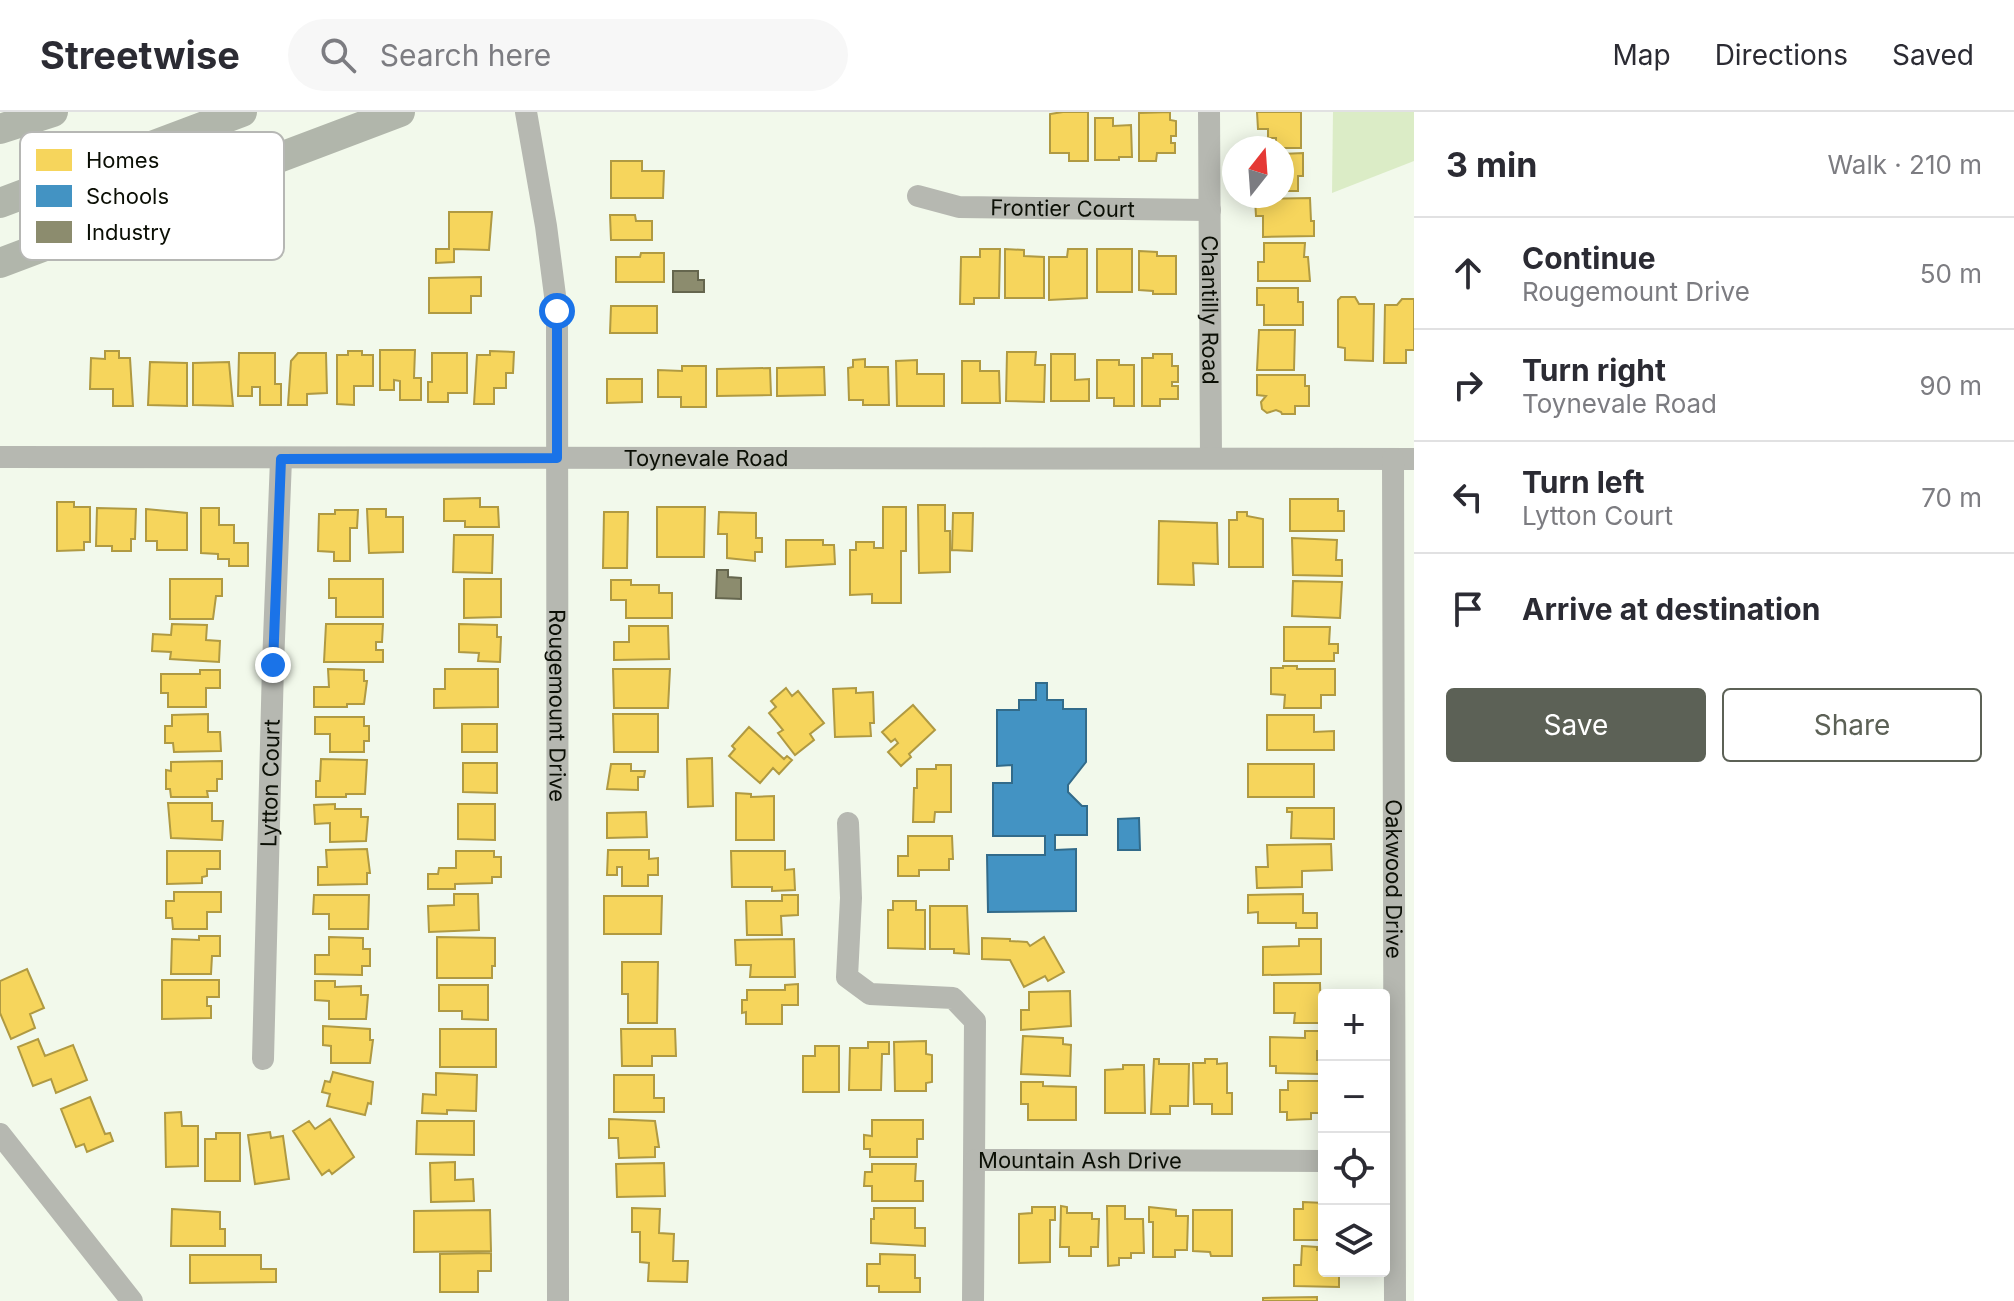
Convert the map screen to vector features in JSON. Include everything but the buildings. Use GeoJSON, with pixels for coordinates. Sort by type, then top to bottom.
{"type":"FeatureCollection","features":[{"type":"Feature","properties":{"kind":"highway"},"geometry":{"type":"LineString","coordinates":[[0,129],[53,112]]}},
{"type":"Feature","properties":{"kind":"highway"},"geometry":{"type":"LineString","coordinates":[[189,132],[242,112]]}},
{"type":"Feature","properties":{"kind":"highway"},"geometry":{"type":"LineString","coordinates":[[284,156],[400,112]]}},
{"type":"Feature","properties":{"kind":"highway"},"geometry":{"type":"LineString","coordinates":[[0,203],[20,195]]}},
{"type":"Feature","properties":{"kind":"highway"},"geometry":{"type":"LineString","coordinates":[[0,263],[20,255]]}},
{"type":"Feature","properties":{"kind":"street","name":"Rougemount Drive"},"geometry":{"type":"LineString","coordinates":[[526,112],[557,311],[558,1301]]}},
{"type":"Feature","properties":{"kind":"street","name":"Chantilly Road"},"geometry":{"type":"LineString","coordinates":[[1209,112],[1211,458]]}},
{"type":"Feature","properties":{"kind":"street","name":"Frontier Court"},"geometry":{"type":"LineString","coordinates":[[918,196],[959,207],[1210,210]]}},
{"type":"Feature","properties":{"kind":"street","name":"Toynevale Road"},"geometry":{"type":"LineString","coordinates":[[0,457],[1404,459]]}},
{"type":"Feature","properties":{"kind":"street","name":"Lytton Court"},"geometry":{"type":"LineString","coordinates":[[263,1059],[281,459]]}},
{"type":"Feature","properties":{"kind":"street","name":"Oakwood Drive"},"geometry":{"type":"LineString","coordinates":[[1390,1133],[1404,459]]}},
{"type":"Feature","properties":{"kind":"street"},"geometry":{"type":"LineString","coordinates":[[848,823],[851,898],[847,977],[870,994],[953,998],[975,1021],[976,1160]]}},
{"type":"Feature","properties":{"kind":"street"},"geometry":{"type":"LineString","coordinates":[[0,1134],[132,1301]]}},
{"type":"Feature","properties":{"kind":"street","name":"Mountain Ash Drive"},"geometry":{"type":"LineString","coordinates":[[973,1301],[976,1160],[1318,1161]]}},
{"type":"Feature","properties":{"kind":"street","name":"Oakwood Drive"},"geometry":{"type":"LineString","coordinates":[[1390,1184],[1395,1301]]}},
{"type":"Feature","properties":{"kind":"green space"},"geometry":{"type":"Polygon","coordinates":[[[1333,112],[1414,112],[1414,161],[1332,193],[1333,112]]]}},
{"type":"Feature","properties":{"kind":"route"},"geometry":{"type":"LineString","coordinates":[[273,665],[281,459],[557,458],[557,311]]}}]}
